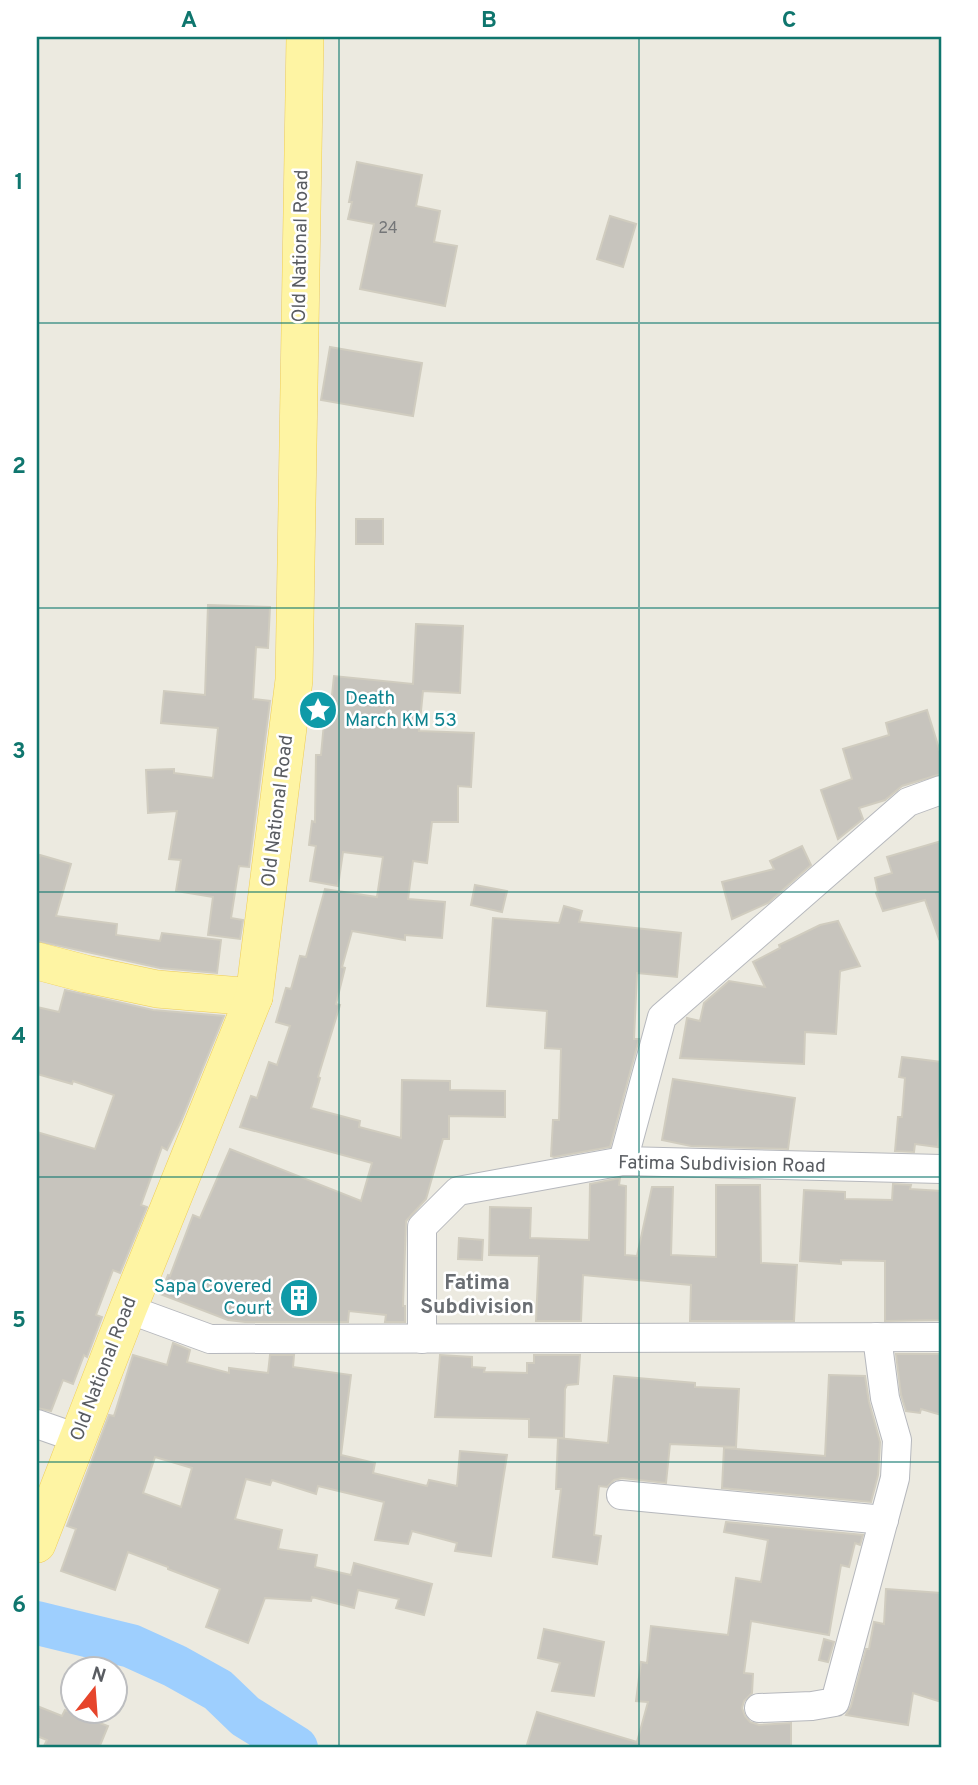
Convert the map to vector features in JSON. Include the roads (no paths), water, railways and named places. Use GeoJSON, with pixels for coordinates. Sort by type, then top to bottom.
{"type":"FeatureCollection","features":[{"type":"Feature","properties":{"kind":"main road","name":"Old National Road"},"geometry":{"type":"LineString","coordinates":[[37,1544],[254,997],[295,680],[305,37]]}},
{"type":"Feature","properties":{"kind":"main road"},"geometry":{"type":"LineString","coordinates":[[37,961],[157,989],[254,997]]}},
{"type":"Feature","properties":{"kind":"street"},"geometry":{"type":"LineString","coordinates":[[623,1161],[662,1017],[908,802],[941,790]]}},
{"type":"Feature","properties":{"kind":"street","name":"Fatima Subdivision Road"},"geometry":{"type":"LineString","coordinates":[[422,1339],[422,1227],[457,1191],[623,1161],[941,1169]]}},
{"type":"Feature","properties":{"kind":"street"},"geometry":{"type":"LineString","coordinates":[[128,1309],[209,1339],[941,1337]]}},
{"type":"Feature","properties":{"kind":"street"},"geometry":{"type":"LineString","coordinates":[[759,1708],[812,1706],[835,1702],[895,1478],[897,1440],[885,1398],[877,1338]]}},
{"type":"Feature","properties":{"kind":"street"},"geometry":{"type":"LineString","coordinates":[[37,1424],[77,1438]]}},
{"type":"Feature","properties":{"kind":"street"},"geometry":{"type":"LineString","coordinates":[[621,1496],[884,1520]]}},
{"type":"Feature","properties":{"kind":"waterway"},"geometry":{"type":"LineString","coordinates":[[37,1623],[131,1646],[175,1666],[218,1690],[245,1716],[296,1748]]}},
{"type":"Feature","properties":{"kind":"place","name":"Death March KM 53"},"geometry":{"type":"Point","coordinates":[318,710]}},
{"type":"Feature","properties":{"kind":"place","name":"Sapa Covered Court"},"geometry":{"type":"Point","coordinates":[299,1298]}},
{"type":"Feature","properties":{"kind":"district","name":"Fatima Subdivision"},"geometry":{"type":"Point","coordinates":[477,1295]}}]}
